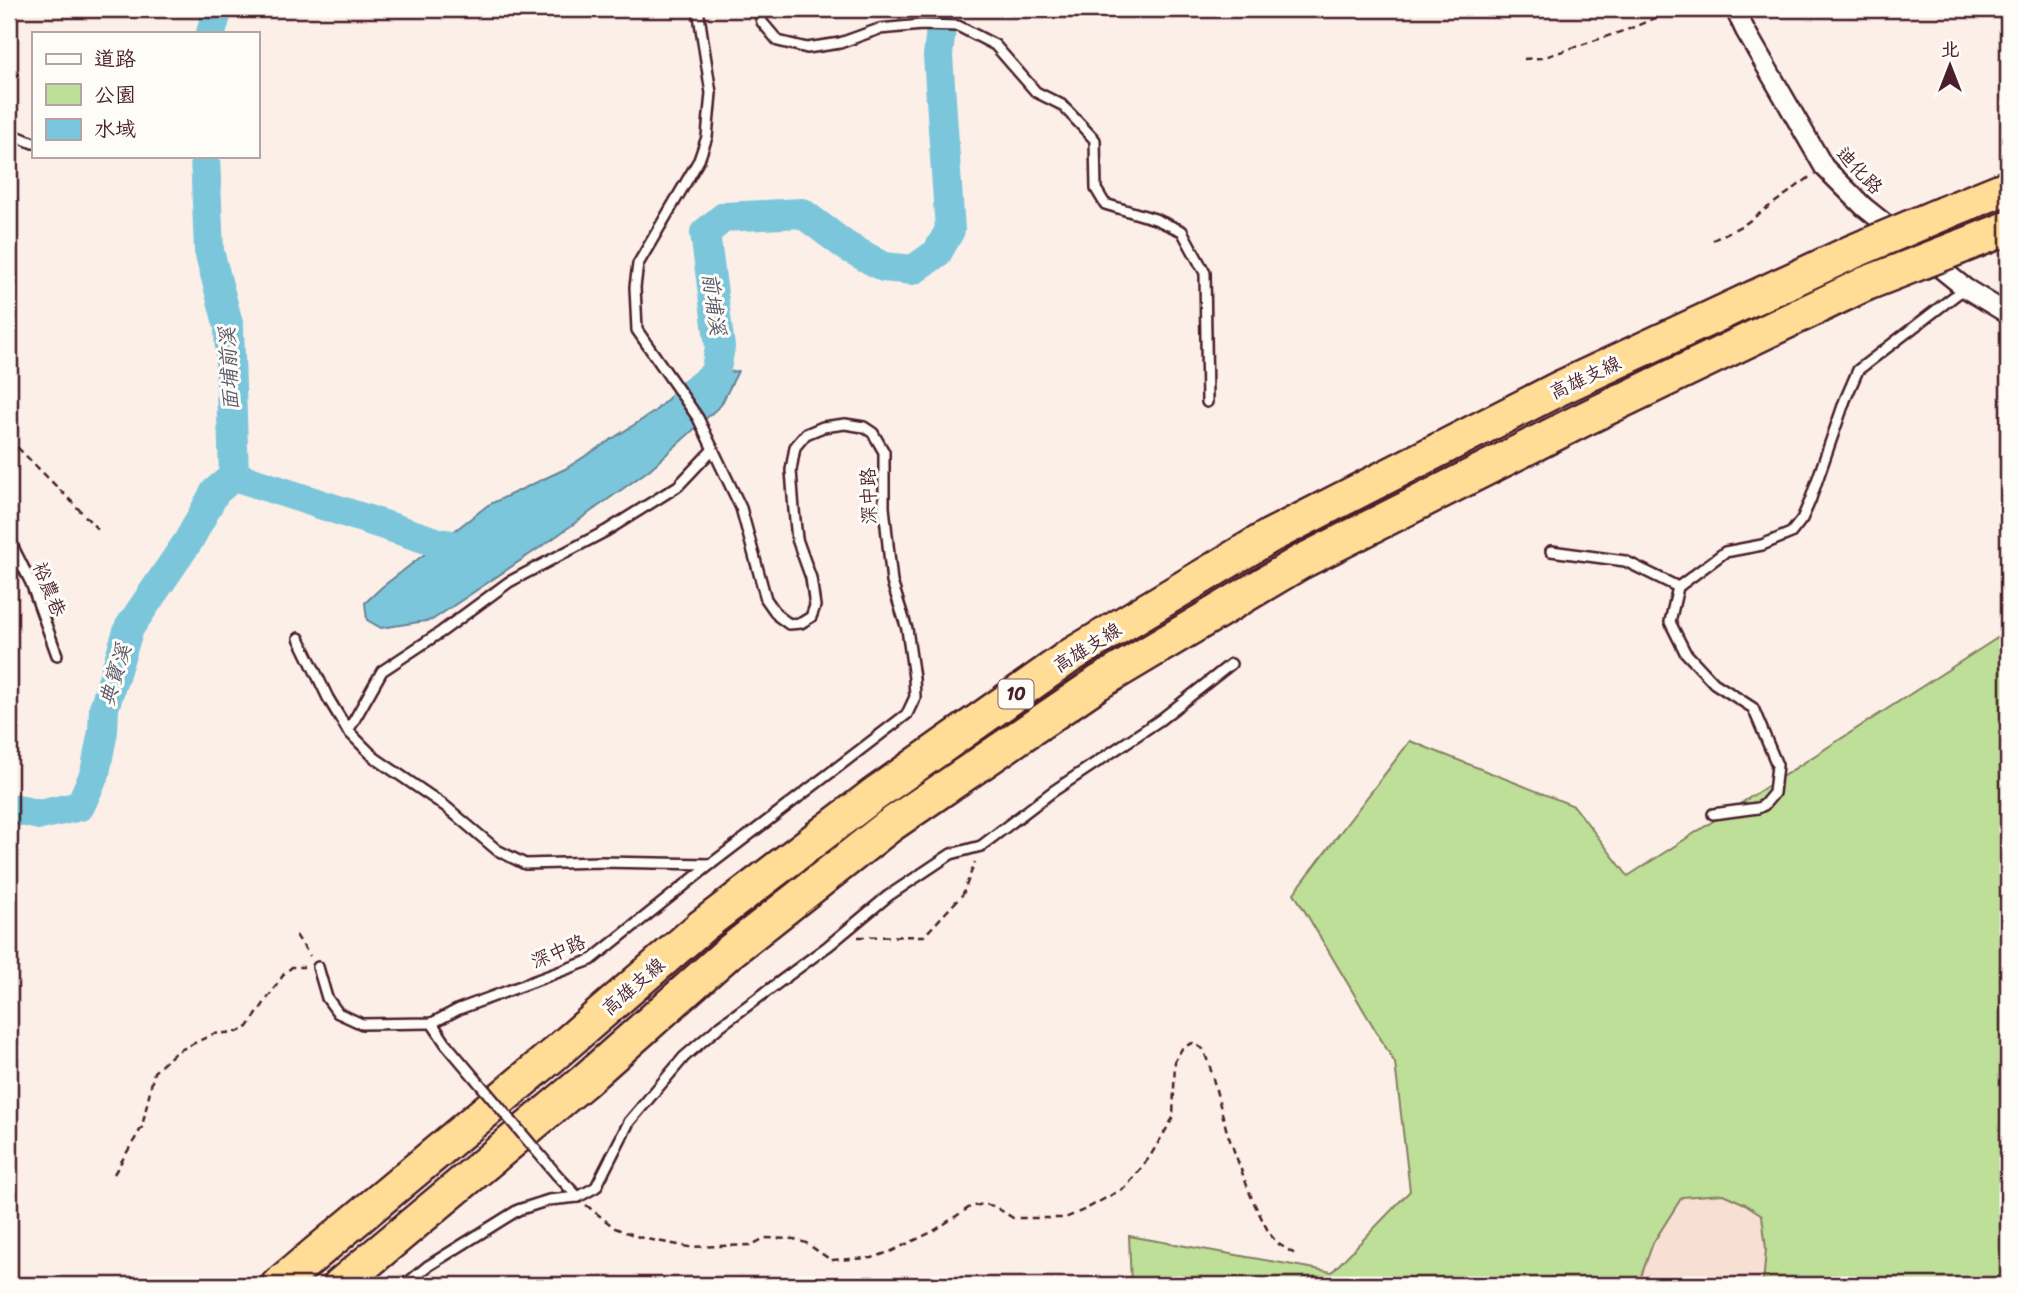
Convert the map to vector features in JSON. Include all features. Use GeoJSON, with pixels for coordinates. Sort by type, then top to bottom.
{"type":"FeatureCollection","features":[{"type":"Feature","properties":{"kind":"highway","name":"高雄支線"},"geometry":{"type":"LineString","coordinates":[[278,1285],[542,1065],[702,926],[872,796],[1070,656],[1270,536],[1560,388],[1852,252],[2008,187]]}},
{"type":"Feature","properties":{"kind":"highway","name":"高雄支線"},"geometry":{"type":"LineString","coordinates":[[340,1285],[583,1082],[728,953],[889,827],[1098,684],[1299,563],[1582,420],[1866,284],[2008,228]]}},
{"type":"Feature","properties":{"kind":"street","name":"迪化路"},"geometry":{"type":"LineString","coordinates":[[1735,9],[1824,167],[1864,207],[1965,288],[2008,314]]}},
{"type":"Feature","properties":{"kind":"lane","name":"深中路"},"geometry":{"type":"LineString","coordinates":[[318,967],[327,998],[338,1013],[362,1024],[432,1023],[459,1009],[591,960],[907,714],[915,697],[907,629],[892,582],[884,508],[884,453],[873,433],[864,427],[845,424],[823,427],[806,434],[795,447],[791,470],[797,539],[811,578],[814,606],[811,617],[802,623],[789,624],[778,616],[766,599],[741,508],[698,418],[637,330],[635,287],[638,264],[699,160],[707,137],[711,93],[698,9]]}},
{"type":"Feature","properties":{"kind":"lane"},"geometry":{"type":"LineString","coordinates":[[758,9],[762,22],[778,41],[807,48],[840,43],[879,29],[922,25],[958,26],[995,45],[1036,92],[1062,105],[1095,140],[1096,189],[1105,204],[1155,219],[1182,231],[1205,273],[1207,402]]}},
{"type":"Feature","properties":{"kind":"lane"},"geometry":{"type":"LineString","coordinates":[[9,133],[32,143]]}},
{"type":"Feature","properties":{"kind":"lane"},"geometry":{"type":"LineString","coordinates":[[1713,814],[1758,808],[1764,804],[1774,793],[1777,765],[1753,708],[1714,683],[1685,652],[1670,622],[1678,587],[1725,552],[1762,545],[1791,533],[1811,501],[1845,400],[1858,370],[1965,288]]}},
{"type":"Feature","properties":{"kind":"lane"},"geometry":{"type":"LineString","coordinates":[[348,731],[382,671],[509,582],[606,531],[678,486],[713,449]]}},
{"type":"Feature","properties":{"kind":"lane","name":"裕農巷"},"geometry":{"type":"LineString","coordinates":[[9,539],[31,583],[57,654]]}},
{"type":"Feature","properties":{"kind":"lane"},"geometry":{"type":"LineString","coordinates":[[1551,551],[1625,561],[1678,587]]}},
{"type":"Feature","properties":{"kind":"lane"},"geometry":{"type":"LineString","coordinates":[[299,638],[328,698],[348,731],[375,758],[445,806],[497,850],[525,864],[711,864]]}},
{"type":"Feature","properties":{"kind":"lane"},"geometry":{"type":"LineString","coordinates":[[405,1285],[428,1266],[518,1210],[549,1200],[578,1197],[596,1187],[629,1122],[684,1057],[720,1026],[888,896],[951,854],[981,846],[1052,792],[1160,720],[1231,664]]}},
{"type":"Feature","properties":{"kind":"lane"},"geometry":{"type":"LineString","coordinates":[[432,1023],[446,1044],[578,1197]]}},
{"type":"Feature","properties":{"kind":"path"},"geometry":{"type":"LineString","coordinates":[[1524,59],[1542,58],[1629,29],[1676,9]]}},
{"type":"Feature","properties":{"kind":"path"},"geometry":{"type":"LineString","coordinates":[[1713,240],[1745,224],[1824,167]]}},
{"type":"Feature","properties":{"kind":"path"},"geometry":{"type":"LineString","coordinates":[[9,439],[100,532]]}},
{"type":"Feature","properties":{"kind":"path"},"geometry":{"type":"LineString","coordinates":[[838,937],[923,936],[963,894],[981,846]]}},
{"type":"Feature","properties":{"kind":"path"},"geometry":{"type":"LineString","coordinates":[[296,935],[318,967]]}},
{"type":"Feature","properties":{"kind":"path"},"geometry":{"type":"LineString","coordinates":[[114,1174],[142,1127],[154,1072],[176,1052],[213,1034],[237,1032],[248,1027],[278,982],[292,967],[318,967]]}},
{"type":"Feature","properties":{"kind":"path"},"geometry":{"type":"LineString","coordinates":[[578,1197],[595,1214],[615,1228],[642,1238],[690,1247],[751,1245],[765,1238],[794,1239],[807,1243],[831,1260],[872,1258],[892,1251],[932,1232],[970,1207],[983,1204],[994,1206],[1013,1218],[1065,1218],[1126,1187],[1149,1158],[1173,1118],[1175,1060],[1183,1047],[1193,1043],[1203,1049],[1227,1132],[1269,1233],[1277,1243],[1298,1256]]}},
{"type":"Feature","properties":{"kind":"shaded area"},"geometry":{"type":"Polygon","coordinates":[[[1723,1194],[1762,1215],[1766,1249],[1763,1285],[1638,1285],[1653,1243],[1682,1197],[1723,1194]]]}},
{"type":"Feature","properties":{"kind":"green space"},"geometry":{"type":"Polygon","coordinates":[[[2005,633],[2008,637],[2008,1285],[1763,1285],[1766,1249],[1762,1215],[1723,1194],[1682,1197],[1653,1243],[1638,1285],[1131,1285],[1129,1236],[1332,1272],[1410,1191],[1395,1063],[1294,893],[1410,741],[1574,806],[1628,876],[2005,633]]]}},
{"type":"Feature","properties":{"kind":"water"},"geometry":{"type":"Polygon","coordinates":[[[738,371],[721,405],[649,470],[432,620],[381,628],[367,620],[365,603],[488,505],[565,469],[654,412],[695,373],[738,371]]]}},
{"type":"Feature","properties":{"kind":"waterway","name":"面埔前溪"},"geometry":{"type":"LineString","coordinates":[[211,32],[218,9]]}},
{"type":"Feature","properties":{"kind":"waterway","name":"前埔溪"},"geometry":{"type":"LineString","coordinates":[[685,398],[715,374],[720,347],[705,233],[724,217],[802,213],[846,246],[884,267],[913,270],[937,253],[950,230],[938,56],[943,9]]}},
{"type":"Feature","properties":{"kind":"waterway","name":"典寶溪"},"geometry":{"type":"LineString","coordinates":[[9,808],[40,815],[80,806],[95,773],[103,731],[104,708],[129,628],[189,540],[215,492],[234,476],[229,327],[209,251],[205,158]]}},
{"type":"Feature","properties":{"kind":"waterway","name":"前埔溪"},"geometry":{"type":"LineString","coordinates":[[234,476],[439,543],[480,549]]}}]}
